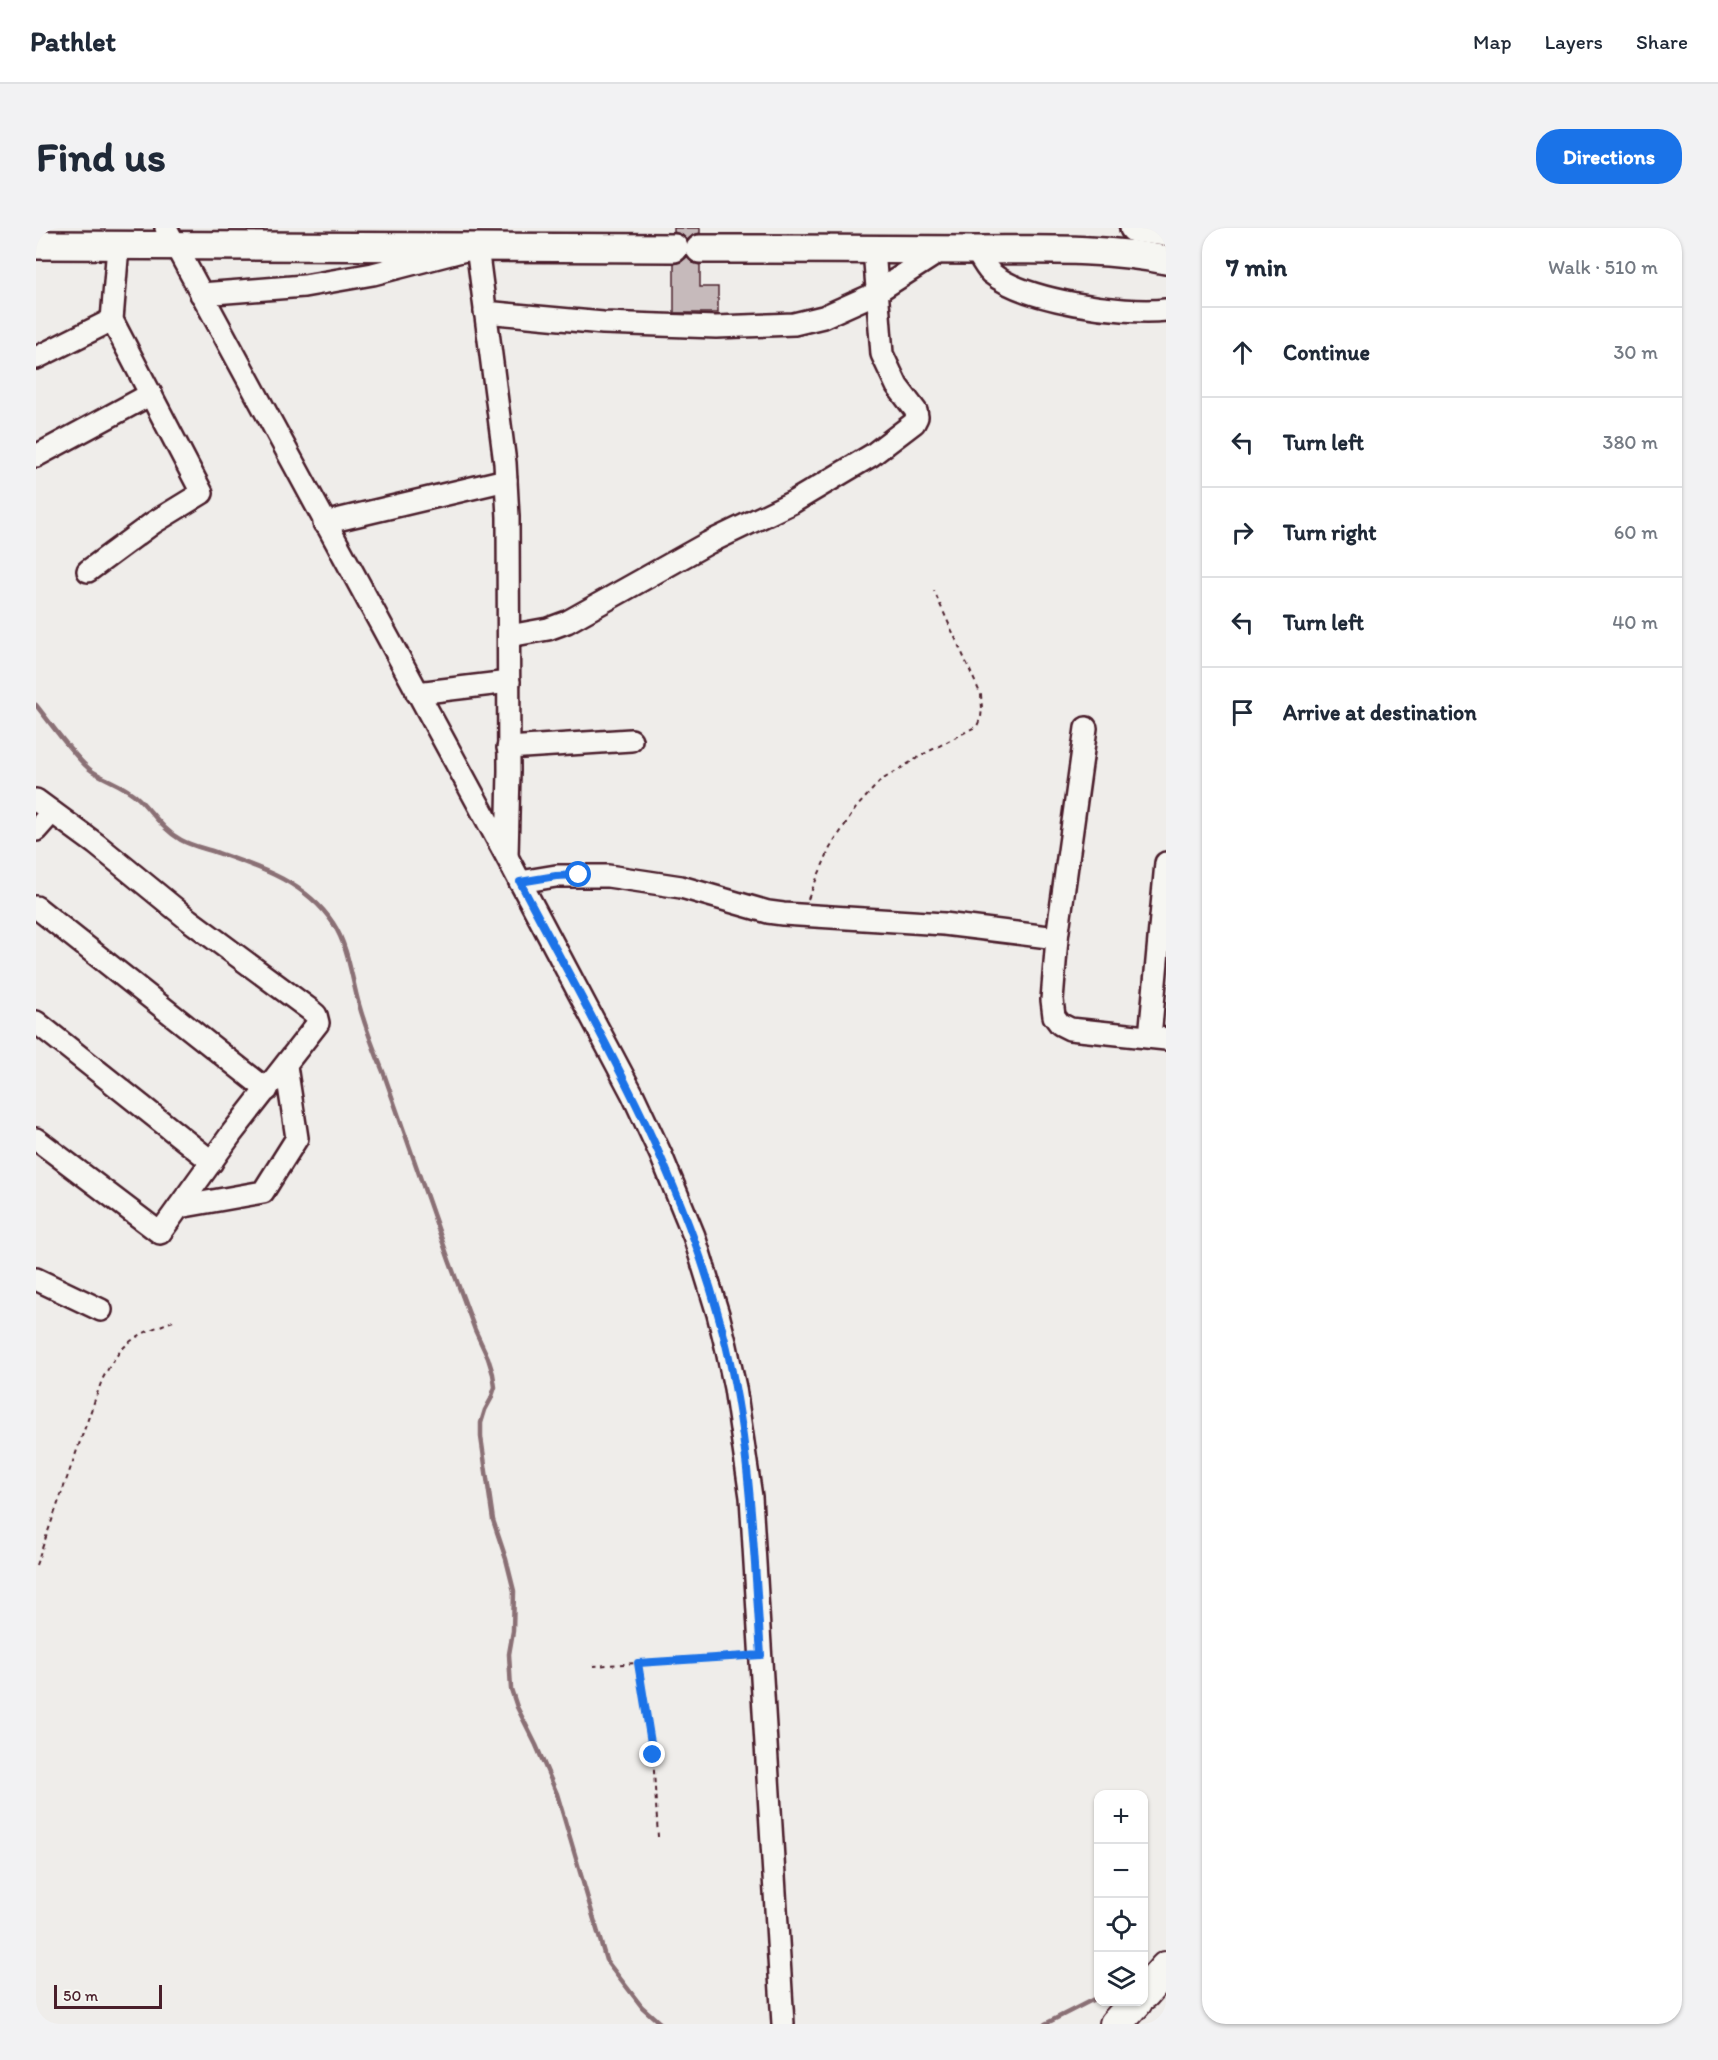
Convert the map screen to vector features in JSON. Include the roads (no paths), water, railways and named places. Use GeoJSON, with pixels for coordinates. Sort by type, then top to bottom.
{"type":"FeatureCollection","features":[{"type":"Feature","properties":{"kind":"highway"},"geometry":{"type":"LineString","coordinates":[[1148,1988],[1166,1968]]}},
{"type":"Feature","properties":{"kind":"highway"},"geometry":{"type":"LineString","coordinates":[[1116,2024],[1132,2006]]}},
{"type":"Feature","properties":{"kind":"main road"},"geometry":{"type":"LineString","coordinates":[[1134,228],[1166,232]]}},
{"type":"Feature","properties":{"kind":"main road"},"geometry":{"type":"LineString","coordinates":[[36,245],[118,246],[171,237],[477,247],[582,238],[687,248],[799,238],[874,249],[1104,251],[1166,260]]}},
{"type":"Feature","properties":{"kind":"street"},"geometry":{"type":"LineString","coordinates":[[171,237],[507,857],[633,1095],[661,1155],[694,1236],[726,1346],[747,1466],[753,1527],[783,2024]]}},
{"type":"Feature","properties":{"kind":"street"},"geometry":{"type":"LineString","coordinates":[[88,571],[153,523],[202,493],[112,320],[118,246]]}},
{"type":"Feature","properties":{"kind":"street"},"geometry":{"type":"LineString","coordinates":[[201,294],[304,286],[374,274],[477,247],[506,480],[509,636],[507,857]]}},
{"type":"Feature","properties":{"kind":"street"},"geometry":{"type":"LineString","coordinates":[[509,636],[548,629],[567,622],[708,543],[793,502],[872,455],[914,423],[917,417],[916,411],[897,386],[882,354],[874,249]]}},
{"type":"Feature","properties":{"kind":"street"},"geometry":{"type":"LineString","coordinates":[[485,312],[603,323],[716,327],[794,324],[823,316],[877,292],[942,249]]}},
{"type":"Feature","properties":{"kind":"street"},"geometry":{"type":"LineString","coordinates":[[976,250],[989,271],[1005,283],[1028,293],[1125,311],[1166,310]]}},
{"type":"Feature","properties":{"kind":"street"},"geometry":{"type":"LineString","coordinates":[[36,358],[112,320]]}},
{"type":"Feature","properties":{"kind":"street"},"geometry":{"type":"LineString","coordinates":[[36,456],[151,394]]}},
{"type":"Feature","properties":{"kind":"street"},"geometry":{"type":"LineString","coordinates":[[324,523],[506,480]]}},
{"type":"Feature","properties":{"kind":"street"},"geometry":{"type":"LineString","coordinates":[[417,693],[509,682]]}},
{"type":"Feature","properties":{"kind":"street"},"geometry":{"type":"LineString","coordinates":[[1086,728],[1052,1000],[1054,1016],[1060,1023],[1070,1029],[1158,1038],[1166,863]]}},
{"type":"Feature","properties":{"kind":"street"},"geometry":{"type":"LineString","coordinates":[[508,748],[631,740]]}},
{"type":"Feature","properties":{"kind":"street"},"geometry":{"type":"LineString","coordinates":[[36,830],[44,806],[96,844],[189,920],[309,1009],[316,1015],[318,1023],[160,1233],[36,1138]]}},
{"type":"Feature","properties":{"kind":"street"},"geometry":{"type":"LineString","coordinates":[[520,882],[556,876],[608,876],[681,887],[768,912],[944,924],[1058,938]]}},
{"type":"Feature","properties":{"kind":"street"},"geometry":{"type":"LineString","coordinates":[[36,907],[267,1090]]}},
{"type":"Feature","properties":{"kind":"street"},"geometry":{"type":"LineString","coordinates":[[36,1022],[212,1162]]}},
{"type":"Feature","properties":{"kind":"street"},"geometry":{"type":"LineString","coordinates":[[179,1207],[263,1192],[297,1138],[286,1066]]}},
{"type":"Feature","properties":{"kind":"street"},"geometry":{"type":"LineString","coordinates":[[36,1279],[101,1310]]}},
{"type":"Feature","properties":{"kind":"waterway"},"geometry":{"type":"LineString","coordinates":[[36,705],[86,766],[134,794],[175,836],[189,844],[265,870],[295,886],[322,909],[338,932],[346,951],[367,1029],[449,1260],[493,1374],[495,1387],[481,1423],[481,1437],[493,1520],[514,1591],[513,1631],[509,1654],[511,1689],[557,1794],[606,1960],[642,2007],[661,2024]]}},
{"type":"Feature","properties":{"kind":"waterway"},"geometry":{"type":"LineString","coordinates":[[1045,2024],[1094,1999]]}}]}
